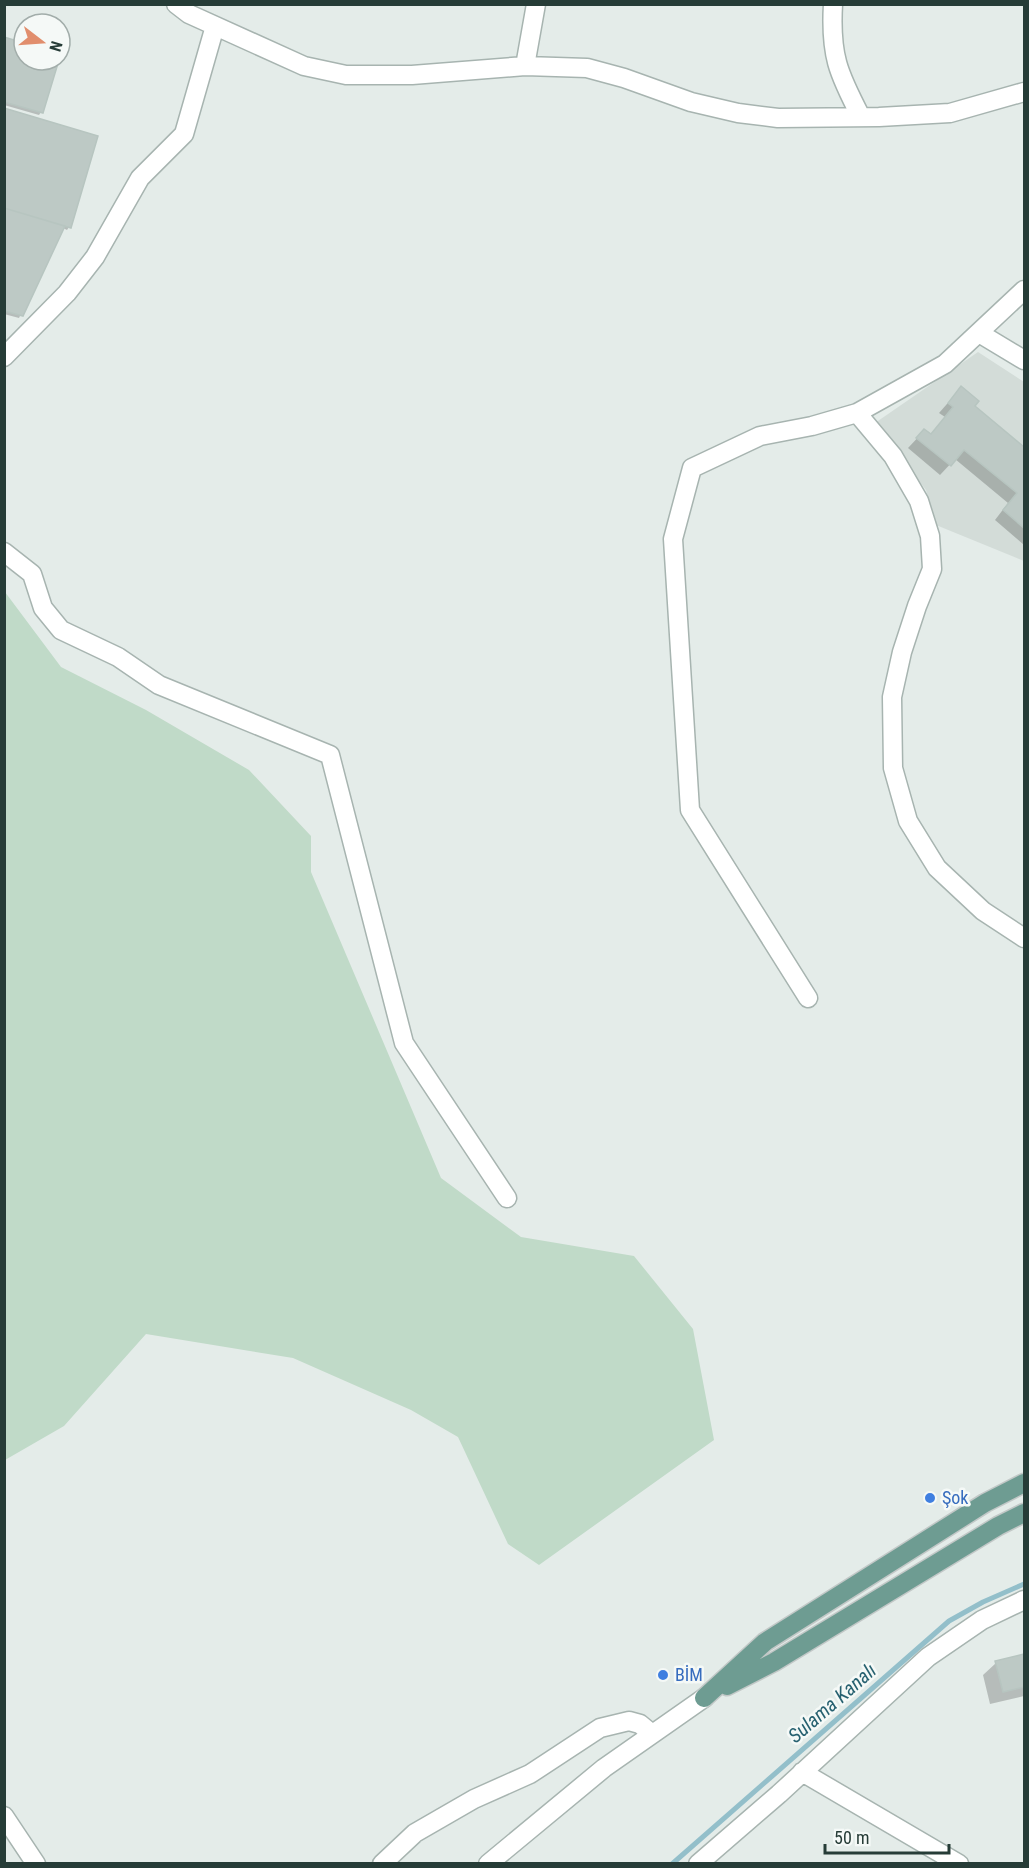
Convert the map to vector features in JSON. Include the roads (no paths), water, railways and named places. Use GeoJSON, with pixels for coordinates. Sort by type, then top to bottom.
{"type":"FeatureCollection","features":[{"type":"Feature","properties":{"kind":"main road"},"geometry":{"type":"LineString","coordinates":[[704,1698],[765,1642],[985,1503],[1024,1483]]}},
{"type":"Feature","properties":{"kind":"main road"},"geometry":{"type":"LineString","coordinates":[[704,1698],[774,1662],[998,1526],[1024,1513]]}},
{"type":"Feature","properties":{"kind":"street"},"geometry":{"type":"LineString","coordinates":[[525,66],[536,4]]}},
{"type":"Feature","properties":{"kind":"street"},"geometry":{"type":"LineString","coordinates":[[833,4],[832,44],[840,77],[861,117]]}},
{"type":"Feature","properties":{"kind":"street"},"geometry":{"type":"LineString","coordinates":[[179,6],[215,26],[304,66],[346,75],[412,75],[525,66],[587,68],[624,78],[691,102],[738,113],[778,117],[861,117],[950,113],[1024,92]]}},
{"type":"Feature","properties":{"kind":"street"},"geometry":{"type":"LineString","coordinates":[[4,357],[74,284],[95,257],[140,178],[184,134],[215,26]]}},
{"type":"Feature","properties":{"kind":"street"},"geometry":{"type":"LineString","coordinates":[[808,998],[690,810],[673,539],[692,468],[760,436],[812,426],[857,413],[945,364],[1024,290]]}},
{"type":"Feature","properties":{"kind":"street"},"geometry":{"type":"LineString","coordinates":[[979,333],[1024,360]]}},
{"type":"Feature","properties":{"kind":"street"},"geometry":{"type":"LineString","coordinates":[[857,413],[893,456],[919,501],[930,536],[932,569],[902,652],[892,697],[893,768],[908,821],[937,868],[983,911],[1024,938]]}},
{"type":"Feature","properties":{"kind":"street"},"geometry":{"type":"LineString","coordinates":[[4,552],[32,574],[43,608],[61,630],[118,657],[159,685],[330,755],[404,1044],[507,1198]]}},
{"type":"Feature","properties":{"kind":"street"},"geometry":{"type":"LineString","coordinates":[[698,1863],[928,1657],[982,1620],[1024,1600]]}},
{"type":"Feature","properties":{"kind":"street"},"geometry":{"type":"LineString","coordinates":[[488,1863],[604,1768],[704,1698]]}},
{"type":"Feature","properties":{"kind":"street"},"geometry":{"type":"LineString","coordinates":[[382,1863],[415,1833],[474,1799],[530,1774],[600,1728],[629,1721],[640,1724],[652,1734]]}},
{"type":"Feature","properties":{"kind":"street"},"geometry":{"type":"LineString","coordinates":[[802,1772],[959,1863]]}},
{"type":"Feature","properties":{"kind":"street"},"geometry":{"type":"LineString","coordinates":[[4,1816],[36,1863]]}},
{"type":"Feature","properties":{"kind":"waterway","name":"Sulama Kanalı"},"geometry":{"type":"LineString","coordinates":[[672,1864],[949,1621],[983,1602],[1024,1584]]}},
{"type":"Feature","properties":{"kind":"place","name":"Şok"},"geometry":{"type":"Point","coordinates":[930,1498]}},
{"type":"Feature","properties":{"kind":"place","name":"BİM"},"geometry":{"type":"Point","coordinates":[663,1675]}}]}
